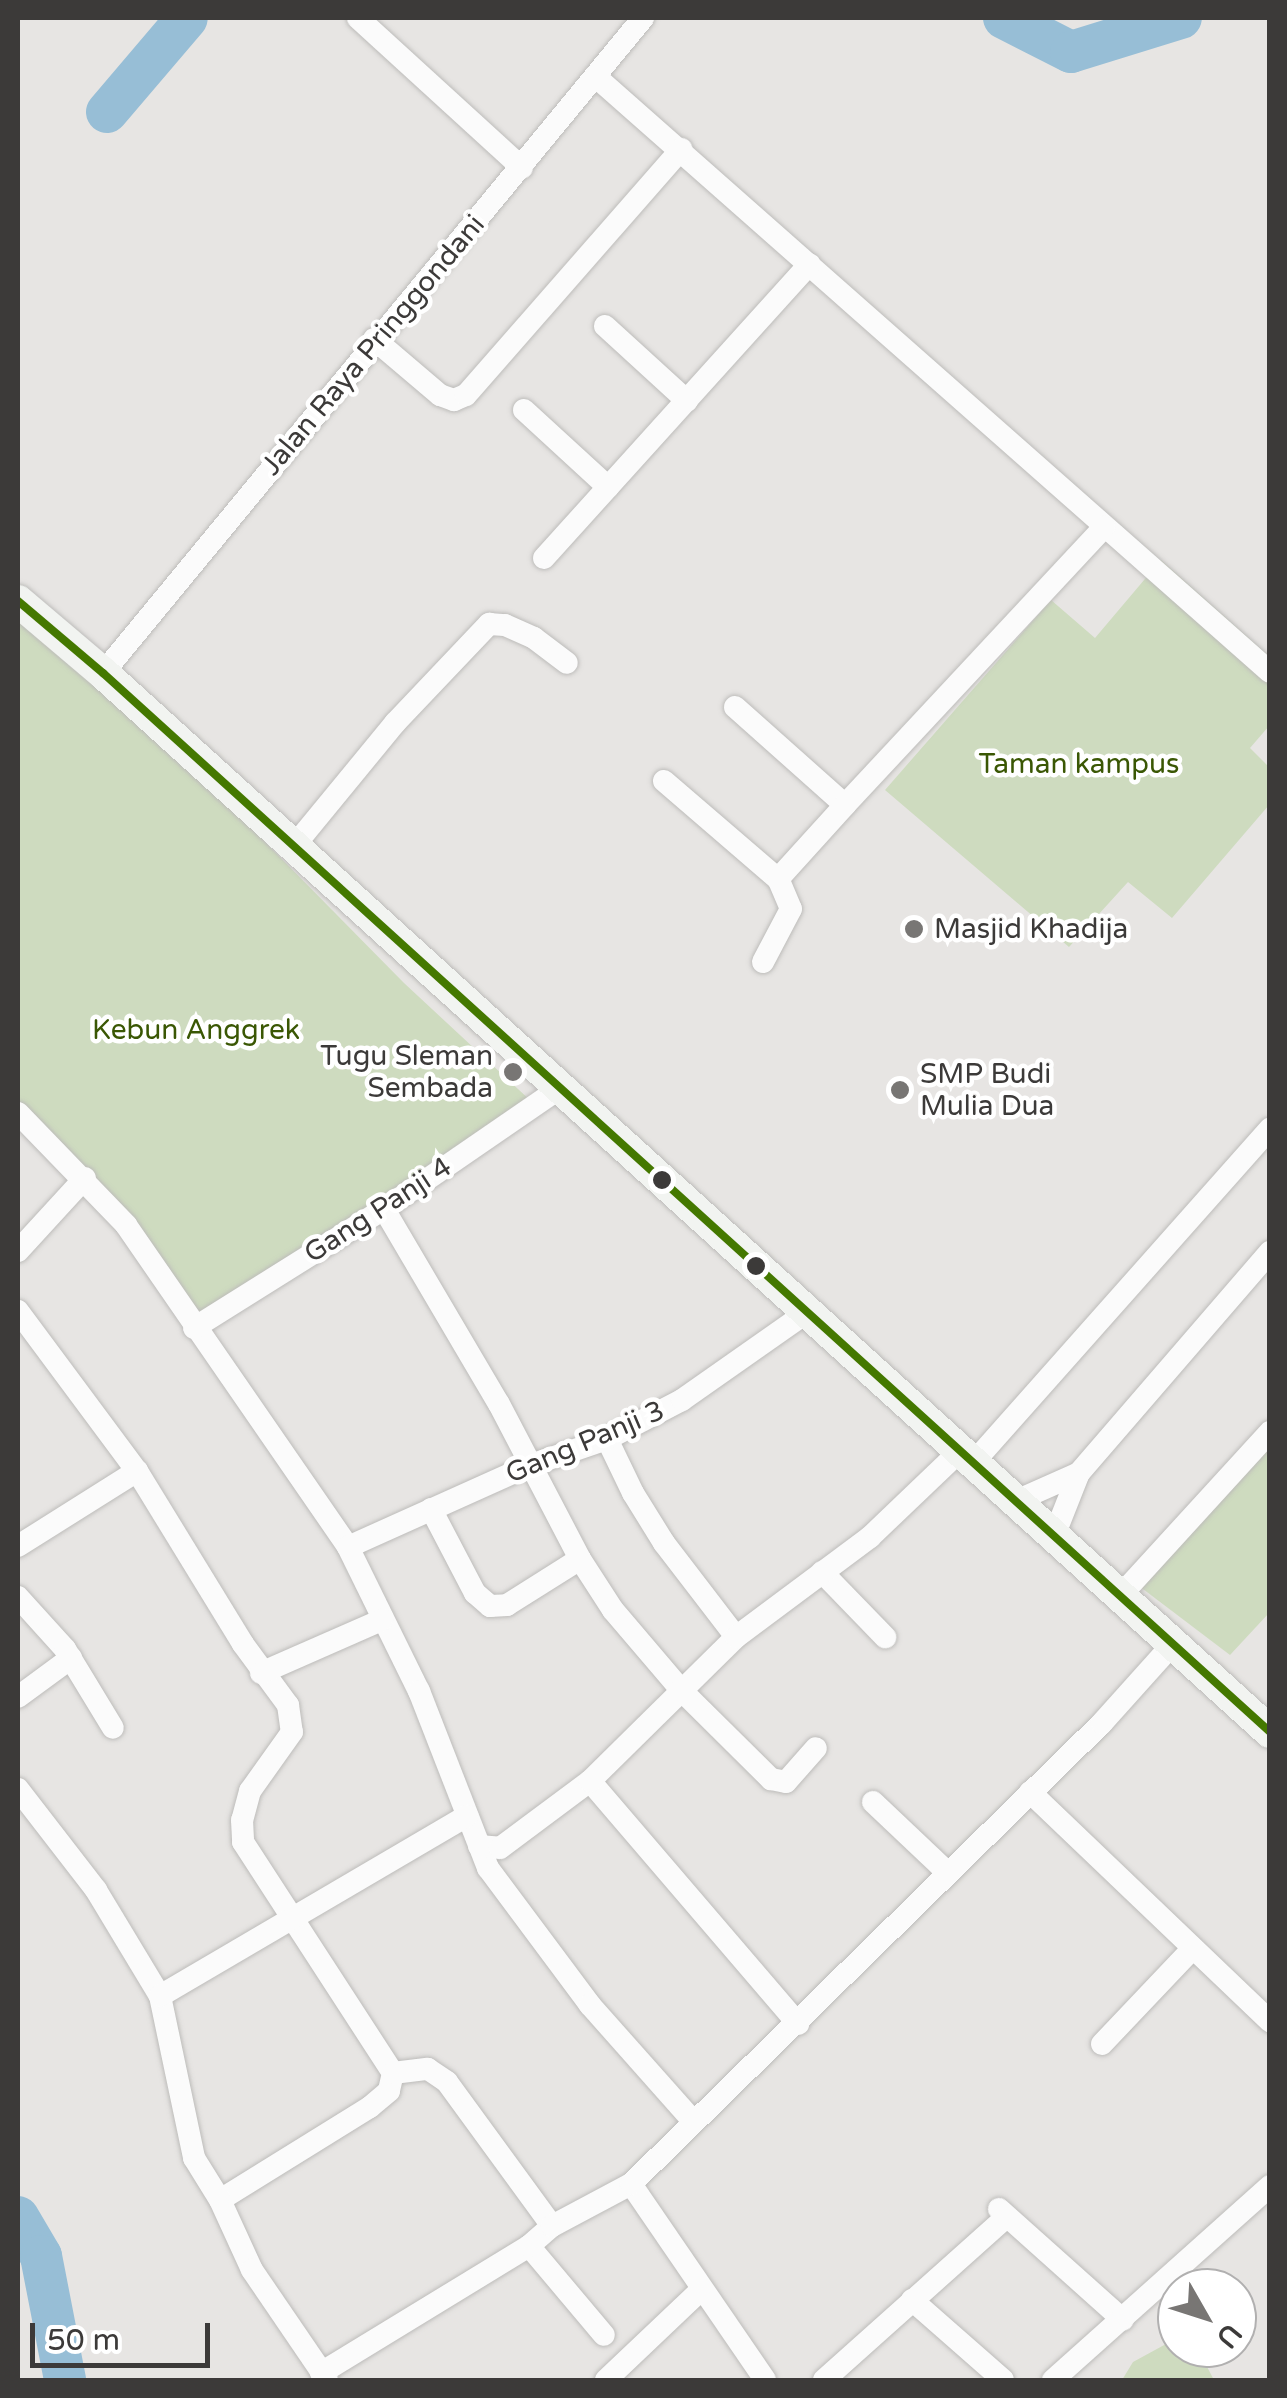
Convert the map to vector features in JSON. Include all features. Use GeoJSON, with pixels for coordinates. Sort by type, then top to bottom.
{"type":"FeatureCollection","features":[{"type":"Feature","properties":{"kind":"main road"},"geometry":{"type":"LineString","coordinates":[[18,602],[103,673],[1270,1732]]}},
{"type":"Feature","properties":{"kind":"street"},"geometry":{"type":"LineString","coordinates":[[358,18],[522,168]]}},
{"type":"Feature","properties":{"kind":"street","name":"Jalan Raya Pringgondani"},"geometry":{"type":"LineString","coordinates":[[103,673],[643,18]]}},
{"type":"Feature","properties":{"kind":"street"},"geometry":{"type":"LineString","coordinates":[[596,76],[1270,672]]}},
{"type":"Feature","properties":{"kind":"street"},"geometry":{"type":"LineString","coordinates":[[374,340],[440,395],[454,400],[466,396],[681,149]]}},
{"type":"Feature","properties":{"kind":"street"},"geometry":{"type":"LineString","coordinates":[[544,558],[810,264]]}},
{"type":"Feature","properties":{"kind":"street"},"geometry":{"type":"LineString","coordinates":[[606,326],[687,401]]}},
{"type":"Feature","properties":{"kind":"street"},"geometry":{"type":"LineString","coordinates":[[524,410],[608,487]]}},
{"type":"Feature","properties":{"kind":"street"},"geometry":{"type":"LineString","coordinates":[[778,879],[1104,527]]}},
{"type":"Feature","properties":{"kind":"street"},"geometry":{"type":"LineString","coordinates":[[294,846],[407,709],[489,624],[505,625],[534,638],[567,663]]}},
{"type":"Feature","properties":{"kind":"street"},"geometry":{"type":"LineString","coordinates":[[735,708],[846,805]]}},
{"type":"Feature","properties":{"kind":"street"},"geometry":{"type":"LineString","coordinates":[[664,781],[778,879],[791,909],[763,962]]}},
{"type":"Feature","properties":{"kind":"street","name":"Gang Panji 4"},"geometry":{"type":"LineString","coordinates":[[194,1328],[384,1209],[560,1088]]}},
{"type":"Feature","properties":{"kind":"street"},"geometry":{"type":"LineString","coordinates":[[18,1113],[85,1178],[126,1225],[348,1547],[418,1691],[488,1868],[548,1951],[693,2122]]}},
{"type":"Feature","properties":{"kind":"street"},"geometry":{"type":"LineString","coordinates":[[479,1846],[500,1848],[590,1781],[736,1637],[870,1537],[967,1457],[1270,1129]]}},
{"type":"Feature","properties":{"kind":"street"},"geometry":{"type":"LineString","coordinates":[[18,1251],[85,1178]]}},
{"type":"Feature","properties":{"kind":"street"},"geometry":{"type":"LineString","coordinates":[[384,1209],[489,1387],[580,1559],[614,1610],[681,1690],[771,1779],[786,1782],[816,1748]]}},
{"type":"Feature","properties":{"kind":"street"},"geometry":{"type":"LineString","coordinates":[[1054,1536],[1079,1473],[1270,1252]]}},
{"type":"Feature","properties":{"kind":"street"},"geometry":{"type":"LineString","coordinates":[[18,1310],[137,1470],[262,1672],[288,1706],[292,1732],[250,1791],[241,1831],[260,1873],[392,2073],[389,2091],[370,2107],[220,2200]]}},
{"type":"Feature","properties":{"kind":"street","name":"Gang Panji 3"},"geometry":{"type":"LineString","coordinates":[[348,1547],[528,1466],[607,1439],[682,1400],[807,1312]]}},
{"type":"Feature","properties":{"kind":"street"},"geometry":{"type":"LineString","coordinates":[[1120,1596],[1270,1432]]}},
{"type":"Feature","properties":{"kind":"street"},"geometry":{"type":"LineString","coordinates":[[607,1439],[664,1543],[736,1637]]}},
{"type":"Feature","properties":{"kind":"street"},"geometry":{"type":"LineString","coordinates":[[18,1546],[137,1470]]}},
{"type":"Feature","properties":{"kind":"street"},"geometry":{"type":"LineString","coordinates":[[1016,1502],[1079,1473]]}},
{"type":"Feature","properties":{"kind":"street"},"geometry":{"type":"LineString","coordinates":[[432,1510],[476,1593],[490,1606],[507,1605],[580,1559]]}},
{"type":"Feature","properties":{"kind":"street"},"geometry":{"type":"LineString","coordinates":[[822,1572],[885,1637]]}},
{"type":"Feature","properties":{"kind":"street"},"geometry":{"type":"LineString","coordinates":[[18,1597],[71,1658],[113,1728]]}},
{"type":"Feature","properties":{"kind":"street"},"geometry":{"type":"LineString","coordinates":[[262,1672],[382,1620]]}},
{"type":"Feature","properties":{"kind":"street"},"geometry":{"type":"LineString","coordinates":[[18,1789],[96,1890],[160,1996],[194,2158],[220,2200],[252,2270],[324,2377],[529,2246],[552,2226],[631,2184],[1102,1723],[1173,1644]]}},
{"type":"Feature","properties":{"kind":"street"},"geometry":{"type":"LineString","coordinates":[[18,1697],[71,1658]]}},
{"type":"Feature","properties":{"kind":"street"},"geometry":{"type":"LineString","coordinates":[[590,1781],[798,2024]]}},
{"type":"Feature","properties":{"kind":"street"},"geometry":{"type":"LineString","coordinates":[[1030,1792],[1270,2021]]}},
{"type":"Feature","properties":{"kind":"street"},"geometry":{"type":"LineString","coordinates":[[873,1802],[947,1872]]}},
{"type":"Feature","properties":{"kind":"street"},"geometry":{"type":"LineString","coordinates":[[160,1996],[467,1816]]}},
{"type":"Feature","properties":{"kind":"street"},"geometry":{"type":"LineString","coordinates":[[1102,2044],[1193,1948]]}},
{"type":"Feature","properties":{"kind":"street"},"geometry":{"type":"LineString","coordinates":[[392,2073],[428,2069],[447,2082],[552,2226]]}},
{"type":"Feature","properties":{"kind":"street"},"geometry":{"type":"LineString","coordinates":[[631,2184],[765,2380]]}},
{"type":"Feature","properties":{"kind":"street"},"geometry":{"type":"LineString","coordinates":[[1053,2380],[1269,2187]]}},
{"type":"Feature","properties":{"kind":"street"},"geometry":{"type":"LineString","coordinates":[[824,2380],[1002,2212],[1123,2320]]}},
{"type":"Feature","properties":{"kind":"street"},"geometry":{"type":"LineString","coordinates":[[529,2246],[604,2335]]}},
{"type":"Feature","properties":{"kind":"street"},"geometry":{"type":"LineString","coordinates":[[606,2380],[702,2289]]}},
{"type":"Feature","properties":{"kind":"street"},"geometry":{"type":"LineString","coordinates":[[912,2300],[1004,2380]]}},
{"type":"Feature","properties":{"kind":"green space","name":"Taman kampus"},"geometry":{"type":"Polygon","coordinates":[[[1161,560],[1269,656],[1269,726],[1250,748],[1269,767],[1269,805],[1172,918],[1128,882],[1069,947],[885,790],[1051,600],[1095,638],[1161,560]]]}},
{"type":"Feature","properties":{"kind":"green space","name":"Kebun Anggrek"},"geometry":{"type":"Polygon","coordinates":[[[18,619],[129,704],[404,983],[532,1102],[196,1323],[18,1112],[18,619]]]}},
{"type":"Feature","properties":{"kind":"green space"},"geometry":{"type":"Polygon","coordinates":[[[1269,1448],[1269,1613],[1230,1655],[1139,1586],[1269,1448]]]}},
{"type":"Feature","properties":{"kind":"green space"},"geometry":{"type":"Polygon","coordinates":[[[1157,2349],[1157,2368],[1208,2368],[1214,2380],[1122,2380],[1133,2362],[1157,2349]]]}},
{"type":"Feature","properties":{"kind":"waterway"},"geometry":{"type":"LineString","coordinates":[[107,112],[187,18]]}},
{"type":"Feature","properties":{"kind":"waterway"},"geometry":{"type":"LineString","coordinates":[[1004,18],[1071,52],[1181,18]]}},
{"type":"Feature","properties":{"kind":"waterway"},"geometry":{"type":"LineString","coordinates":[[18,2217],[41,2256],[65,2380]]}},
{"type":"Feature","properties":{"kind":"transit line"},"geometry":{"type":"LineString","coordinates":[[18,601],[103,673],[1270,1732]]}},
{"type":"Feature","properties":{"kind":"place","name":"Masjid Khadija"},"geometry":{"type":"Point","coordinates":[914,929]}},
{"type":"Feature","properties":{"kind":"place","name":"Tugu Sleman Sembada"},"geometry":{"type":"Point","coordinates":[513,1072]}},
{"type":"Feature","properties":{"kind":"place","name":"SMP Budi Mulia Dua"},"geometry":{"type":"Point","coordinates":[900,1090]}}]}
